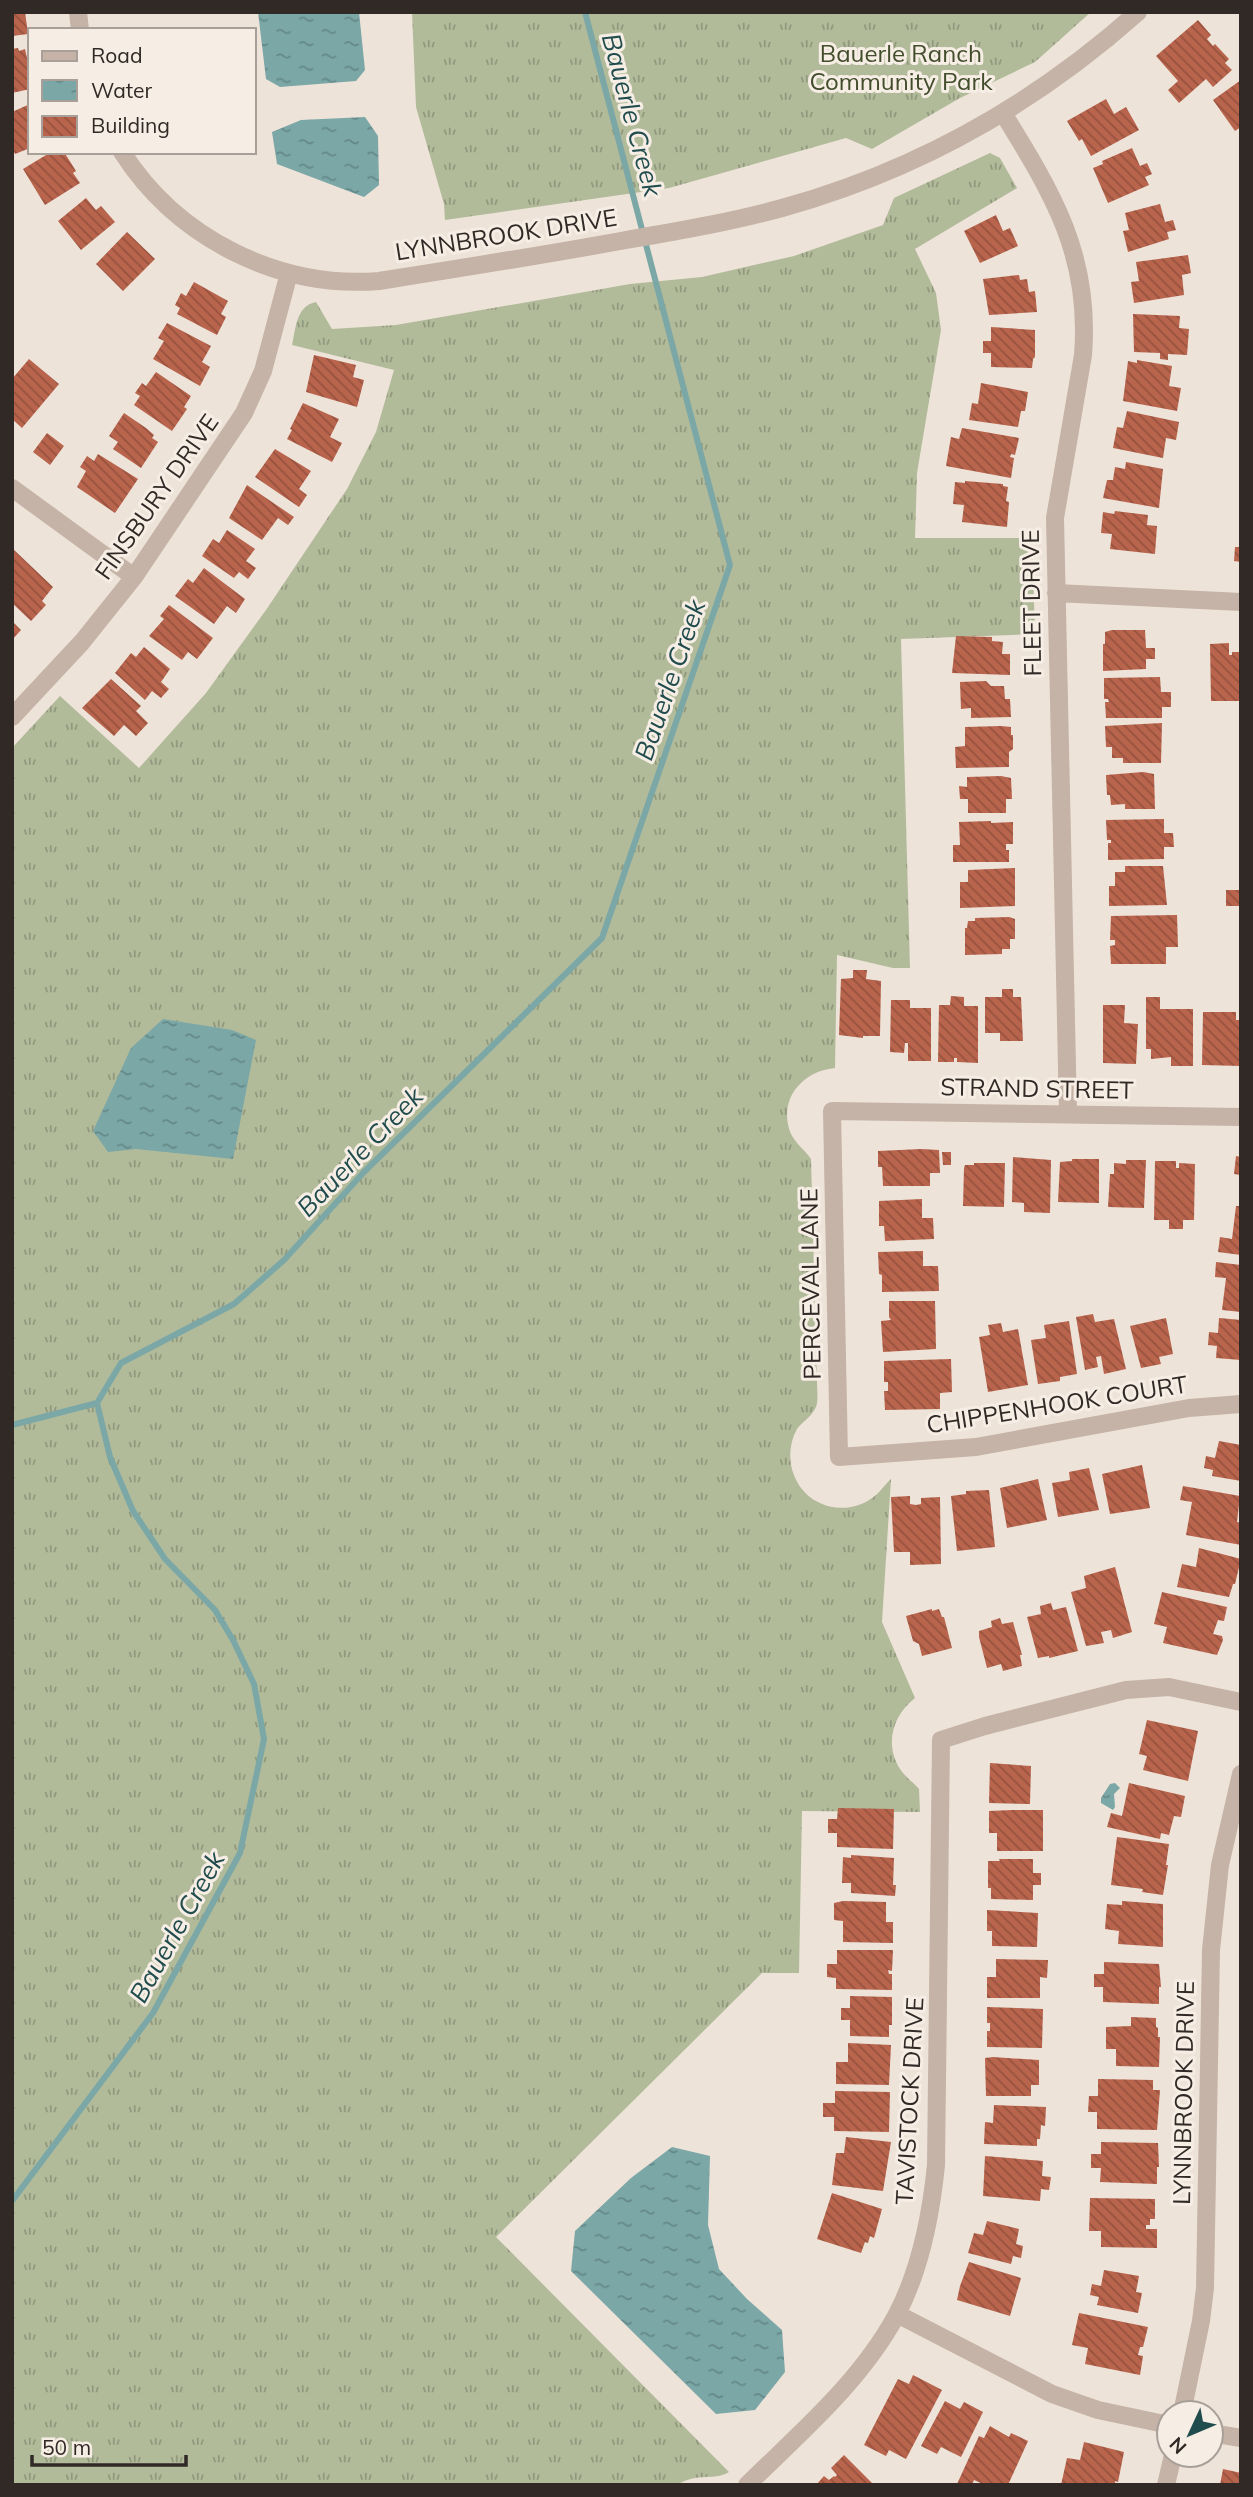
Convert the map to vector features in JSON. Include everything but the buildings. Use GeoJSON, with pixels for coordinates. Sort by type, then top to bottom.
{"type":"FeatureCollection","features":[{"type":"Feature","properties":{"kind":"street","name":"LYNNBROOK DRIVE"},"geometry":{"type":"LineString","coordinates":[[123,154],[142,180],[172,212],[219,245],[289,274],[360,282],[527,258],[676,231],[781,208],[825,194],[924,156],[1003,113],[1093,50],[1138,12]]}},
{"type":"Feature","properties":{"kind":"street","name":"FLEET DRIVE"},"geometry":{"type":"LineString","coordinates":[[1003,113],[1037,169],[1065,226],[1075,256],[1085,330],[1055,518],[1068,1114]]}},
{"type":"Feature","properties":{"kind":"street","name":"FINSBURY DRIVE"},"geometry":{"type":"LineString","coordinates":[[12,717],[82,642],[134,577],[232,432],[263,371],[289,274]]}},
{"type":"Feature","properties":{"kind":"street"},"geometry":{"type":"LineString","coordinates":[[12,488],[134,577]]}},
{"type":"Feature","properties":{"kind":"street"},"geometry":{"type":"LineString","coordinates":[[1056,593],[1241,602]]}},
{"type":"Feature","properties":{"kind":"street","name":"STRAND STREET"},"geometry":{"type":"LineString","coordinates":[[832,1111],[1241,1117]]}},
{"type":"Feature","properties":{"kind":"street","name":"PERCEVAL LANE"},"geometry":{"type":"LineString","coordinates":[[832,1111],[839,1457]]}},
{"type":"Feature","properties":{"kind":"street","name":"CHIPPENHOOK COURT"},"geometry":{"type":"LineString","coordinates":[[839,1457],[976,1447],[1189,1408],[1241,1404]]}},
{"type":"Feature","properties":{"kind":"street","name":"TAVISTOCK DRIVE"},"geometry":{"type":"LineString","coordinates":[[747,2485],[840,2394],[876,2347],[897,2314],[911,2279],[929,2218],[936,2165],[941,1740],[1126,1690],[1169,1687],[1241,1702]]}},
{"type":"Feature","properties":{"kind":"street","name":"LYNNBROOK DRIVE"},"geometry":{"type":"LineString","coordinates":[[1185,2399],[1205,2288],[1214,1907],[1220,1865],[1241,1774]]}},
{"type":"Feature","properties":{"kind":"street"},"geometry":{"type":"LineString","coordinates":[[897,2314],[1052,2394],[1098,2410],[1155,2422]]}},
{"type":"Feature","properties":{"kind":"green space","name":"Bauerle Ranch Community Park"},"geometry":{"type":"Polygon","coordinates":[[[412,12],[1091,12],[1035,62],[960,98],[872,149],[846,138],[669,188],[445,220],[444,204],[416,107],[412,12]]]}},
{"type":"Feature","properties":{"kind":"green space"},"geometry":{"type":"Polygon","coordinates":[[[990,153],[1000,158],[1017,188],[915,249],[936,293],[941,330],[917,473],[915,538],[1032,538],[1035,634],[901,639],[910,968],[893,968],[837,955],[835,1068],[823,1070],[803,1081],[795,1089],[787,1110],[791,1134],[811,1159],[818,1396],[815,1409],[797,1429],[793,1439],[790,1450],[793,1472],[803,1490],[811,1497],[827,1506],[842,1508],[864,1503],[891,1479],[882,1622],[915,1698],[896,1721],[892,1750],[904,1775],[919,1789],[920,1812],[802,1811],[799,1973],[762,1973],[496,2237],[729,2472],[684,2481],[677,2485],[12,2485],[12,748],[60,696],[139,768],[206,693],[266,610],[347,489],[376,432],[394,370],[292,345],[298,319],[309,304],[316,302],[332,329],[396,325],[630,284],[702,277],[794,256],[883,225],[894,198],[990,153]]]}},
{"type":"Feature","properties":{"kind":"water"},"geometry":{"type":"Polygon","coordinates":[[[258,12],[359,12],[365,70],[356,81],[280,87],[266,79],[258,12]]]}},
{"type":"Feature","properties":{"kind":"water"},"geometry":{"type":"Polygon","coordinates":[[[365,117],[378,136],[379,185],[364,197],[277,164],[272,132],[301,120],[365,117]]]}},
{"type":"Feature","properties":{"kind":"water"},"geometry":{"type":"Polygon","coordinates":[[[163,1019],[232,1030],[256,1040],[233,1159],[136,1149],[108,1152],[93,1131],[131,1048],[163,1019]]]}},
{"type":"Feature","properties":{"kind":"water"},"geometry":{"type":"Polygon","coordinates":[[[1115,1783],[1120,1788],[1114,1794],[1113,1810],[1101,1803],[1101,1798],[1110,1784],[1115,1783]]]}},
{"type":"Feature","properties":{"kind":"water"},"geometry":{"type":"Polygon","coordinates":[[[672,2147],[710,2156],[708,2225],[719,2269],[782,2330],[785,2372],[755,2410],[716,2414],[571,2271],[575,2231],[631,2178],[672,2147]]]}},
{"type":"Feature","properties":{"kind":"waterway","name":"Bauerle Creek"},"geometry":{"type":"LineString","coordinates":[[12,2201],[153,2013],[240,1853],[264,1739],[254,1684],[233,1640],[215,1610],[165,1559],[133,1511],[110,1457],[97,1403],[121,1363],[234,1304],[284,1260],[364,1172],[602,938],[730,565],[585,12]]}},
{"type":"Feature","properties":{"kind":"waterway"},"geometry":{"type":"LineString","coordinates":[[12,1425],[97,1403]]}}]}
